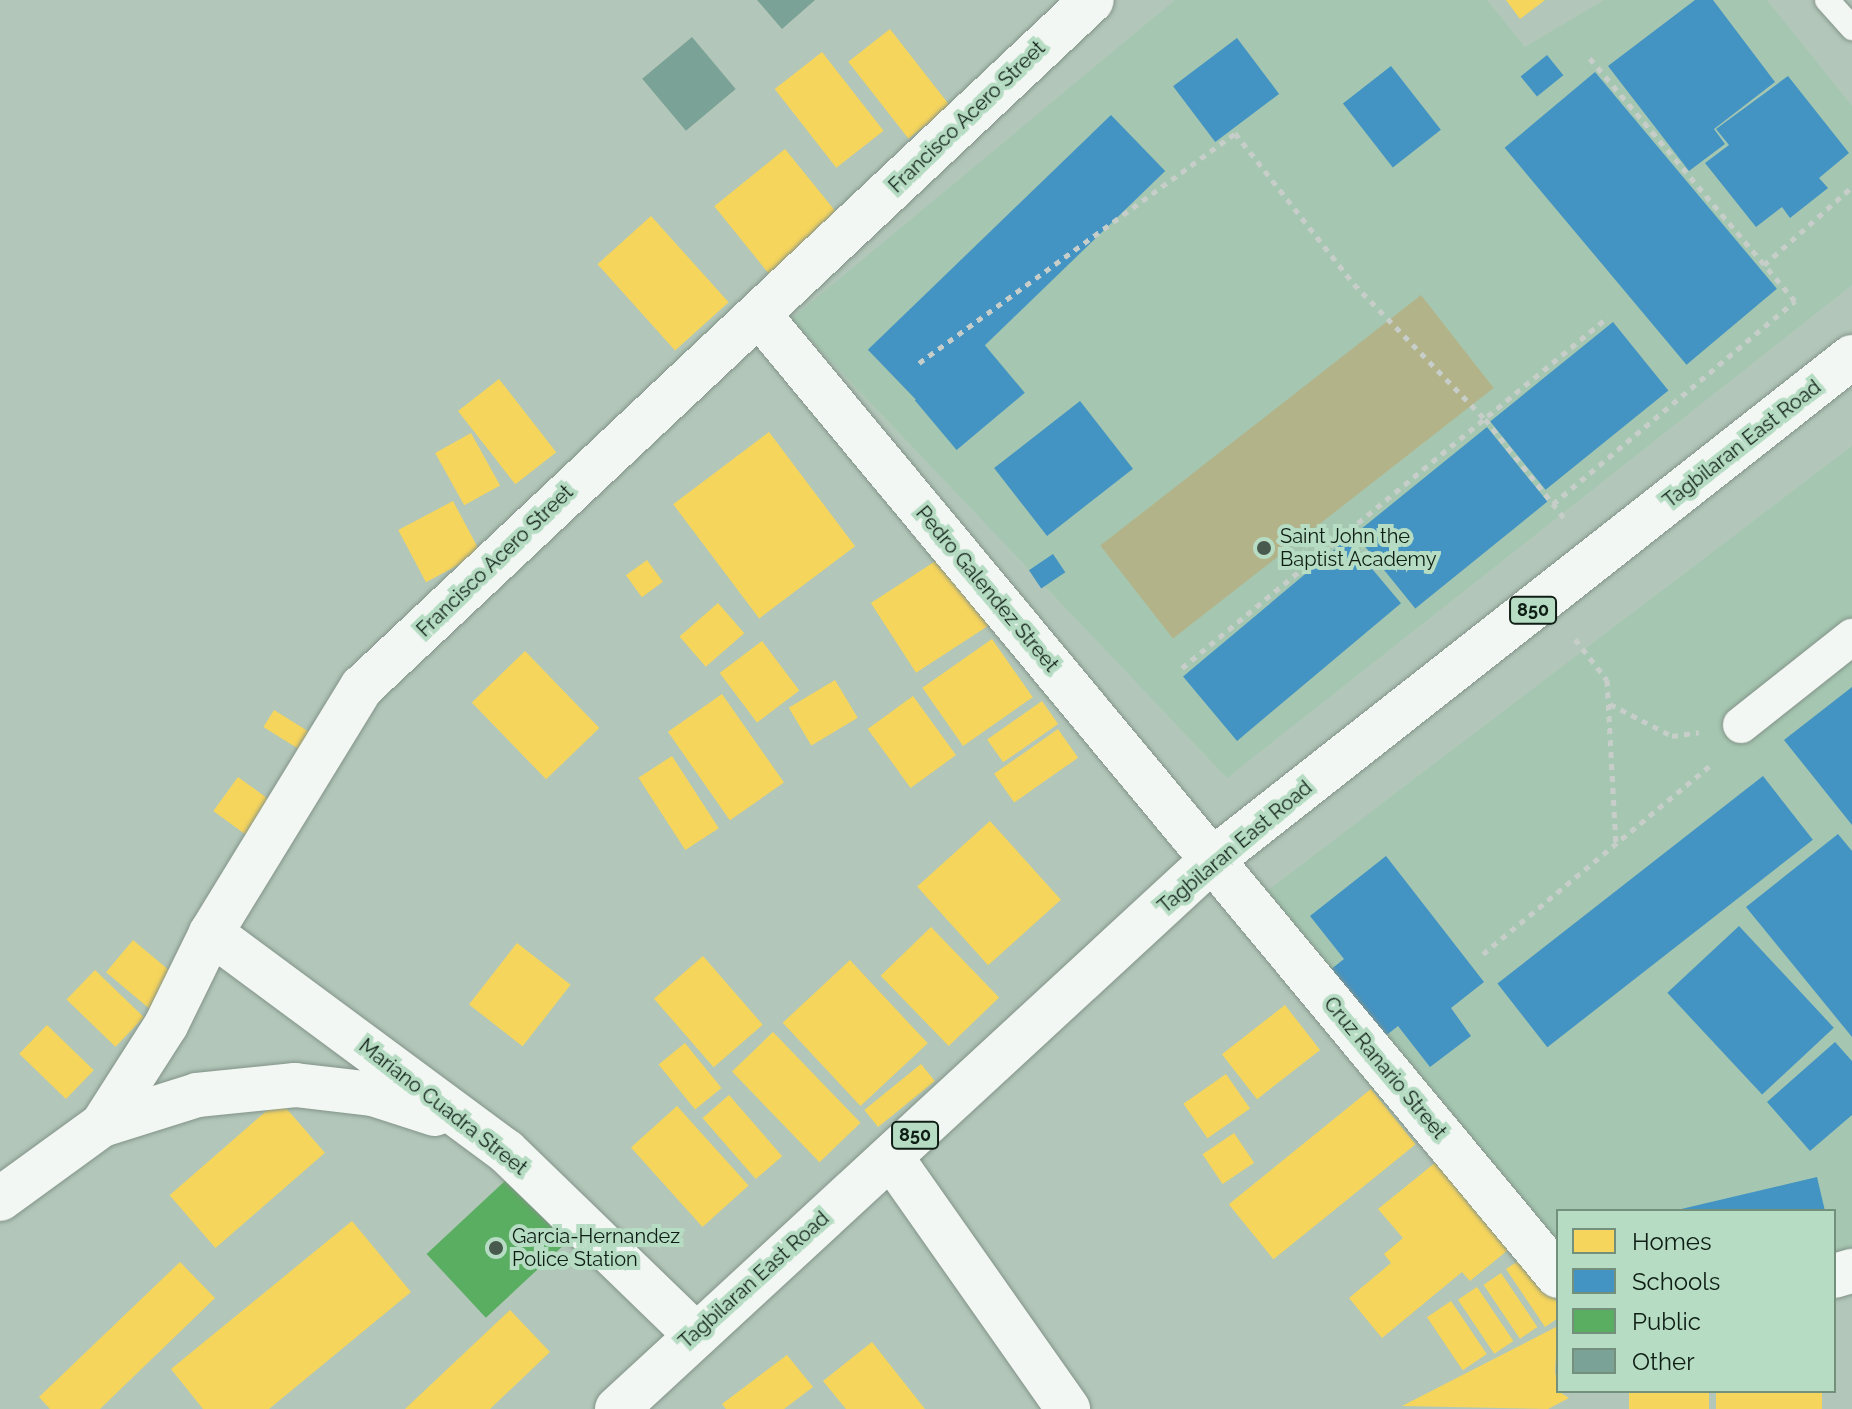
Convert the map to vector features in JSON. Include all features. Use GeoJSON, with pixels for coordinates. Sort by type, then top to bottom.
{"type":"FeatureCollection","features":[{"type":"Feature","properties":{"kind":"street","name":"Francisco Acero Street"},"geometry":{"type":"LineString","coordinates":[[0,1199],[102,1125],[166,1025],[211,933],[362,687],[761,317],[1027,57],[1092,0]]}},
{"type":"Feature","properties":{"kind":"street","name":"Pedro Galendez Street"},"geometry":{"type":"LineString","coordinates":[[761,317],[1212,860]]}},
{"type":"Feature","properties":{"kind":"street","name":"Tagbilaran East Road"},"geometry":{"type":"LineString","coordinates":[[617,1409],[694,1333],[891,1157],[1212,860],[1852,357]]}},
{"type":"Feature","properties":{"kind":"street"},"geometry":{"type":"LineString","coordinates":[[1741,725],[1852,637]]}},
{"type":"Feature","properties":{"kind":"street","name":"Cruz Ranario Street"},"geometry":{"type":"LineString","coordinates":[[1212,860],[1556,1274]]}},
{"type":"Feature","properties":{"kind":"street","name":"Mariano Cuadra Street"},"geometry":{"type":"LineString","coordinates":[[211,933],[506,1151],[694,1333]]}},
{"type":"Feature","properties":{"kind":"street"},"geometry":{"type":"LineString","coordinates":[[102,1125],[197,1095],[295,1085],[373,1094],[429,1111],[506,1151]]}},
{"type":"Feature","properties":{"kind":"street"},"geometry":{"type":"LineString","coordinates":[[891,1157],[1068,1409]]}},
{"type":"Feature","properties":{"kind":"lane"},"geometry":{"type":"LineString","coordinates":[[1827,0],[1852,28]]}},
{"type":"Feature","properties":{"kind":"path"},"geometry":{"type":"LineString","coordinates":[[1553,504],[1795,301],[1588,56]]}},
{"type":"Feature","properties":{"kind":"path"},"geometry":{"type":"LineString","coordinates":[[919,363],[1235,133],[1354,284],[1485,419],[1597,560]]}},
{"type":"Feature","properties":{"kind":"path"},"geometry":{"type":"LineString","coordinates":[[1764,265],[1852,187]]}},
{"type":"Feature","properties":{"kind":"path"},"geometry":{"type":"LineString","coordinates":[[1182,668],[1608,317]]}},
{"type":"Feature","properties":{"kind":"path"},"geometry":{"type":"LineString","coordinates":[[1544,601],[1607,680],[1616,846]]}},
{"type":"Feature","properties":{"kind":"path"},"geometry":{"type":"LineString","coordinates":[[1609,703],[1672,736],[1741,725]]}},
{"type":"Feature","properties":{"kind":"path"},"geometry":{"type":"LineString","coordinates":[[1483,954],[1706,773],[1741,725]]}},
{"type":"Feature","properties":{"kind":"shaded area","name":"Saint John the Baptist Academy"},"geometry":{"type":"Polygon","coordinates":[[[1175,0],[1487,0],[1525,47],[1604,0],[1767,0],[1852,106],[1852,285],[1227,778],[791,319],[1175,0]]]}},
{"type":"Feature","properties":{"kind":"shaded area"},"geometry":{"type":"Polygon","coordinates":[[[1421,295],[1494,388],[1173,639],[1100,546],[1421,295]]]}},
{"type":"Feature","properties":{"kind":"shaded area"},"geometry":{"type":"Polygon","coordinates":[[[1852,446],[1852,1254],[1836,1258],[1836,1209],[1556,1209],[1556,1253],[1263,894],[1852,446]]]}},
{"type":"Feature","properties":{"kind":"building: Homes"},"geometry":{"type":"Polygon","coordinates":[[[1506,0],[1545,0],[1520,19],[1506,0]]]}},
{"type":"Feature","properties":{"kind":"building: Homes"},"geometry":{"type":"Polygon","coordinates":[[[890,29],[950,106],[909,139],[848,62],[890,29]]]}},
{"type":"Feature","properties":{"kind":"building: Homes"},"geometry":{"type":"Polygon","coordinates":[[[822,52],[884,131],[836,168],[775,89],[822,52]]]}},
{"type":"Feature","properties":{"kind":"building: Homes"},"geometry":{"type":"Polygon","coordinates":[[[785,149],[844,221],[773,279],[714,206],[785,149]]]}},
{"type":"Feature","properties":{"kind":"building: Homes"},"geometry":{"type":"Polygon","coordinates":[[[651,216],[729,302],[675,350],[597,264],[651,216]]]}},
{"type":"Feature","properties":{"kind":"building: Homes"},"geometry":{"type":"Polygon","coordinates":[[[499,379],[556,452],[515,484],[458,411],[499,379]]]}},
{"type":"Feature","properties":{"kind":"building: Homes"},"geometry":{"type":"Polygon","coordinates":[[[769,432],[855,546],[759,618],[673,504],[769,432]]]}},
{"type":"Feature","properties":{"kind":"building: Homes"},"geometry":{"type":"Polygon","coordinates":[[[471,433],[500,485],[464,505],[435,453],[471,433]]]}},
{"type":"Feature","properties":{"kind":"building: Homes"},"geometry":{"type":"Polygon","coordinates":[[[453,501],[481,553],[426,582],[398,530],[453,501]]]}},
{"type":"Feature","properties":{"kind":"building: Homes"},"geometry":{"type":"Polygon","coordinates":[[[948,553],[993,623],[916,673],[871,603],[948,553]]]}},
{"type":"Feature","properties":{"kind":"building: Homes"},"geometry":{"type":"Polygon","coordinates":[[[647,560],[663,582],[642,597],[626,575],[647,560]]]}},
{"type":"Feature","properties":{"kind":"building: Homes"},"geometry":{"type":"Polygon","coordinates":[[[718,603],[744,633],[706,667],[680,636],[718,603]]]}},
{"type":"Feature","properties":{"kind":"building: Homes"},"geometry":{"type":"Polygon","coordinates":[[[992,639],[1033,697],[963,746],[922,688],[992,639]]]}},
{"type":"Feature","properties":{"kind":"building: Homes"},"geometry":{"type":"Polygon","coordinates":[[[762,641],[799,691],[757,722],[720,673],[762,641]]]}},
{"type":"Feature","properties":{"kind":"building: Homes"},"geometry":{"type":"Polygon","coordinates":[[[525,651],[599,728],[546,779],[472,702],[525,651]]]}},
{"type":"Feature","properties":{"kind":"building: Homes"},"geometry":{"type":"Polygon","coordinates":[[[835,680],[858,718],[811,746],[789,708],[835,680]]]}},
{"type":"Feature","properties":{"kind":"building: Homes"},"geometry":{"type":"Polygon","coordinates":[[[722,694],[784,782],[730,820],[668,732],[722,694]]]}},
{"type":"Feature","properties":{"kind":"building: Homes"},"geometry":{"type":"Polygon","coordinates":[[[913,696],[956,755],[911,788],[868,729],[913,696]]]}},
{"type":"Feature","properties":{"kind":"building: Homes"},"geometry":{"type":"Polygon","coordinates":[[[1042,701],[1058,724],[1003,762],[987,739],[1042,701]]]}},
{"type":"Feature","properties":{"kind":"building: Homes"},"geometry":{"type":"Polygon","coordinates":[[[274,710],[312,734],[302,751],[263,727],[274,710]]]}},
{"type":"Feature","properties":{"kind":"building: Homes"},"geometry":{"type":"Polygon","coordinates":[[[1058,729],[1078,758],[1014,802],[994,774],[1058,729]]]}},
{"type":"Feature","properties":{"kind":"building: Homes"},"geometry":{"type":"Polygon","coordinates":[[[672,756],[719,828],[685,850],[638,778],[672,756]]]}},
{"type":"Feature","properties":{"kind":"building: Homes"},"geometry":{"type":"Polygon","coordinates":[[[238,777],[272,802],[247,836],[213,811],[238,777]]]}},
{"type":"Feature","properties":{"kind":"building: Homes"},"geometry":{"type":"Polygon","coordinates":[[[990,821],[1061,900],[988,965],[917,887],[990,821]]]}},
{"type":"Feature","properties":{"kind":"building: Homes"},"geometry":{"type":"Polygon","coordinates":[[[931,927],[999,997],[949,1046],[881,976],[931,927]]]}},
{"type":"Feature","properties":{"kind":"building: Homes"},"geometry":{"type":"Polygon","coordinates":[[[133,940],[179,979],[152,1011],[106,972],[133,940]]]}},
{"type":"Feature","properties":{"kind":"building: Homes"},"geometry":{"type":"Polygon","coordinates":[[[517,943],[571,985],[523,1046],[469,1004],[517,943]]]}},
{"type":"Feature","properties":{"kind":"building: Homes"},"geometry":{"type":"Polygon","coordinates":[[[703,956],[763,1025],[714,1067],[654,999],[703,956]]]}},
{"type":"Feature","properties":{"kind":"building: Homes"},"geometry":{"type":"Polygon","coordinates":[[[850,960],[928,1043],[860,1106],[783,1023],[850,960]]]}},
{"type":"Feature","properties":{"kind":"building: Homes"},"geometry":{"type":"Polygon","coordinates":[[[95,970],[144,1017],[115,1047],[67,999],[95,970]]]}},
{"type":"Feature","properties":{"kind":"building: Homes"},"geometry":{"type":"Polygon","coordinates":[[[1285,1005],[1320,1050],[1257,1099],[1222,1054],[1285,1005]]]}},
{"type":"Feature","properties":{"kind":"building: Homes"},"geometry":{"type":"Polygon","coordinates":[[[47,1025],[94,1070],[66,1099],[19,1054],[47,1025]]]}},
{"type":"Feature","properties":{"kind":"building: Homes"},"geometry":{"type":"Polygon","coordinates":[[[773,1032],[861,1123],[820,1162],[732,1072],[773,1032]]]}},
{"type":"Feature","properties":{"kind":"building: Homes"},"geometry":{"type":"Polygon","coordinates":[[[685,1043],[722,1088],[695,1109],[659,1064],[685,1043]]]}},
{"type":"Feature","properties":{"kind":"building: Homes"},"geometry":{"type":"Polygon","coordinates":[[[921,1064],[935,1081],[878,1127],[864,1110],[921,1064]]]}},
{"type":"Feature","properties":{"kind":"building: Homes"},"geometry":{"type":"Polygon","coordinates":[[[1226,1074],[1250,1108],[1207,1138],[1183,1104],[1226,1074]]]}},
{"type":"Feature","properties":{"kind":"building: Homes"},"geometry":{"type":"Polygon","coordinates":[[[1371,1089],[1416,1144],[1273,1259],[1229,1204],[1371,1089]]]}},
{"type":"Feature","properties":{"kind":"building: Homes"},"geometry":{"type":"Polygon","coordinates":[[[729,1095],[782,1156],[756,1179],[703,1118],[729,1095]]]}},
{"type":"Feature","properties":{"kind":"building: Homes"},"geometry":{"type":"Polygon","coordinates":[[[279,1100],[325,1153],[215,1248],[170,1195],[279,1100]]]}},
{"type":"Feature","properties":{"kind":"building: Homes"},"geometry":{"type":"Polygon","coordinates":[[[677,1106],[749,1186],[703,1227],[631,1147],[677,1106]]]}},
{"type":"Feature","properties":{"kind":"building: Homes"},"geometry":{"type":"Polygon","coordinates":[[[1234,1133],[1254,1163],[1223,1184],[1202,1154],[1234,1133]]]}},
{"type":"Feature","properties":{"kind":"building: Homes"},"geometry":{"type":"Polygon","coordinates":[[[1436,1162],[1508,1250],[1470,1281],[1462,1272],[1382,1338],[1349,1298],[1391,1263],[1384,1254],[1403,1238],[1378,1209],[1436,1162]]]}},
{"type":"Feature","properties":{"kind":"building: Homes"},"geometry":{"type":"Polygon","coordinates":[[[352,1221],[411,1292],[269,1409],[203,1409],[171,1369],[352,1221]]]}},
{"type":"Feature","properties":{"kind":"building: Homes"},"geometry":{"type":"Polygon","coordinates":[[[1526,1256],[1556,1301],[1556,1319],[1545,1327],[1506,1269],[1526,1256]]]}},
{"type":"Feature","properties":{"kind":"building: Homes"},"geometry":{"type":"Polygon","coordinates":[[[180,1262],[215,1298],[100,1409],[50,1409],[39,1397],[180,1262]]]}},
{"type":"Feature","properties":{"kind":"building: Homes"},"geometry":{"type":"Polygon","coordinates":[[[1501,1273],[1537,1327],[1520,1339],[1484,1285],[1501,1273]]]}},
{"type":"Feature","properties":{"kind":"building: Homes"},"geometry":{"type":"Polygon","coordinates":[[[1477,1287],[1513,1341],[1494,1354],[1458,1300],[1477,1287]]]}},
{"type":"Feature","properties":{"kind":"building: Homes"},"geometry":{"type":"Polygon","coordinates":[[[1451,1301],[1487,1354],[1463,1370],[1427,1317],[1451,1301]]]}},
{"type":"Feature","properties":{"kind":"building: Homes"},"geometry":{"type":"Polygon","coordinates":[[[510,1310],[550,1352],[490,1409],[405,1409],[510,1310]]]}},
{"type":"Feature","properties":{"kind":"building: Homes"},"geometry":{"type":"Polygon","coordinates":[[[1556,1327],[1556,1393],[1569,1398],[1548,1409],[1402,1406],[1556,1327]]]}},
{"type":"Feature","properties":{"kind":"building: Homes"},"geometry":{"type":"Polygon","coordinates":[[[872,1342],[925,1409],[846,1409],[823,1381],[872,1342]]]}},
{"type":"Feature","properties":{"kind":"building: Homes"},"geometry":{"type":"Polygon","coordinates":[[[787,1355],[813,1387],[784,1409],[726,1409],[722,1404],[787,1355]]]}},
{"type":"Feature","properties":{"kind":"building: Homes"},"geometry":{"type":"Polygon","coordinates":[[[1629,1393],[1709,1393],[1709,1409],[1629,1409],[1629,1393]]]}},
{"type":"Feature","properties":{"kind":"building: Homes"},"geometry":{"type":"Polygon","coordinates":[[[1716,1393],[1822,1393],[1822,1409],[1716,1409],[1716,1393]]]}},
{"type":"Feature","properties":{"kind":"building: Schools"},"geometry":{"type":"Polygon","coordinates":[[[1695,0],[1713,0],[1775,82],[1714,129],[1725,144],[1689,171],[1608,66],[1695,0]]]}},
{"type":"Feature","properties":{"kind":"building: Schools"},"geometry":{"type":"Polygon","coordinates":[[[1237,38],[1279,94],[1215,142],[1173,86],[1237,38]]]}},
{"type":"Feature","properties":{"kind":"building: Schools"},"geometry":{"type":"Polygon","coordinates":[[[1547,55],[1563,75],[1537,97],[1521,76],[1547,55]]]}},
{"type":"Feature","properties":{"kind":"building: Schools"},"geometry":{"type":"Polygon","coordinates":[[[1391,66],[1441,130],[1393,167],[1343,104],[1391,66]]]}},
{"type":"Feature","properties":{"kind":"building: Schools"},"geometry":{"type":"Polygon","coordinates":[[[1595,72],[1777,289],[1687,365],[1505,148],[1595,72]]]}},
{"type":"Feature","properties":{"kind":"building: Schools"},"geometry":{"type":"Polygon","coordinates":[[[1788,76],[1849,153],[1819,178],[1828,188],[1790,218],[1782,207],[1756,227],[1705,163],[1729,145],[1716,129],[1788,76]]]}},
{"type":"Feature","properties":{"kind":"building: Schools"},"geometry":{"type":"Polygon","coordinates":[[[1111,115],[1165,171],[922,406],[868,350],[1111,115]]]}},
{"type":"Feature","properties":{"kind":"building: Schools"},"geometry":{"type":"Polygon","coordinates":[[[1613,322],[1668,390],[1546,490],[1490,421],[1613,322]]]}},
{"type":"Feature","properties":{"kind":"building: Schools"},"geometry":{"type":"Polygon","coordinates":[[[983,343],[1025,393],[957,450],[915,400],[983,343]]]}},
{"type":"Feature","properties":{"kind":"building: Schools"},"geometry":{"type":"Polygon","coordinates":[[[1080,401],[1133,469],[1047,536],[994,468],[1080,401]]]}},
{"type":"Feature","properties":{"kind":"building: Schools"},"geometry":{"type":"Polygon","coordinates":[[[1487,427],[1547,502],[1415,609],[1355,534],[1487,427]]]}},
{"type":"Feature","properties":{"kind":"building: Schools"},"geometry":{"type":"Polygon","coordinates":[[[1347,539],[1401,603],[1237,741],[1183,677],[1347,539]]]}},
{"type":"Feature","properties":{"kind":"building: Schools"},"geometry":{"type":"Polygon","coordinates":[[[1053,554],[1065,572],[1041,588],[1029,570],[1053,554]]]}},
{"type":"Feature","properties":{"kind":"building: Schools"},"geometry":{"type":"Polygon","coordinates":[[[1852,687],[1852,825],[1784,740],[1852,687]]]}},
{"type":"Feature","properties":{"kind":"building: Schools"},"geometry":{"type":"Polygon","coordinates":[[[1763,776],[1813,840],[1547,1047],[1497,983],[1763,776]]]}},
{"type":"Feature","properties":{"kind":"building: Schools"},"geometry":{"type":"Polygon","coordinates":[[[1838,834],[1852,851],[1852,1037],[1746,907],[1838,834]]]}},
{"type":"Feature","properties":{"kind":"building: Schools"},"geometry":{"type":"Polygon","coordinates":[[[1386,856],[1484,982],[1451,1008],[1471,1036],[1430,1067],[1398,1026],[1368,1050],[1315,982],[1344,959],[1310,916],[1386,856]]]}},
{"type":"Feature","properties":{"kind":"building: Schools"},"geometry":{"type":"Polygon","coordinates":[[[1739,926],[1834,1028],[1762,1094],[1667,993],[1739,926]]]}},
{"type":"Feature","properties":{"kind":"building: Schools"},"geometry":{"type":"Polygon","coordinates":[[[1835,1042],[1852,1061],[1852,1115],[1810,1151],[1767,1102],[1835,1042]]]}},
{"type":"Feature","properties":{"kind":"building: Schools"},"geometry":{"type":"Polygon","coordinates":[[[1817,1177],[1825,1209],[1681,1209],[1817,1177]]]}},
{"type":"Feature","properties":{"kind":"building: Public","name":"Garcia-Hernandez Police Station"},"geometry":{"type":"Polygon","coordinates":[[[507,1179],[566,1243],[486,1318],[427,1254],[507,1179]]]}},
{"type":"Feature","properties":{"kind":"building: Other"},"geometry":{"type":"Polygon","coordinates":[[[757,0],[815,0],[782,29],[757,0]]]}},
{"type":"Feature","properties":{"kind":"building: Other"},"geometry":{"type":"Polygon","coordinates":[[[692,37],[736,89],[686,131],[642,79],[692,37]]]}},
{"type":"Feature","properties":{"kind":"place","name":"Saint John the Baptist Academy"},"geometry":{"type":"Point","coordinates":[1264,548]}},
{"type":"Feature","properties":{"kind":"place","name":"Garcia-Hernandez Police Station"},"geometry":{"type":"Point","coordinates":[496,1248]}}]}
